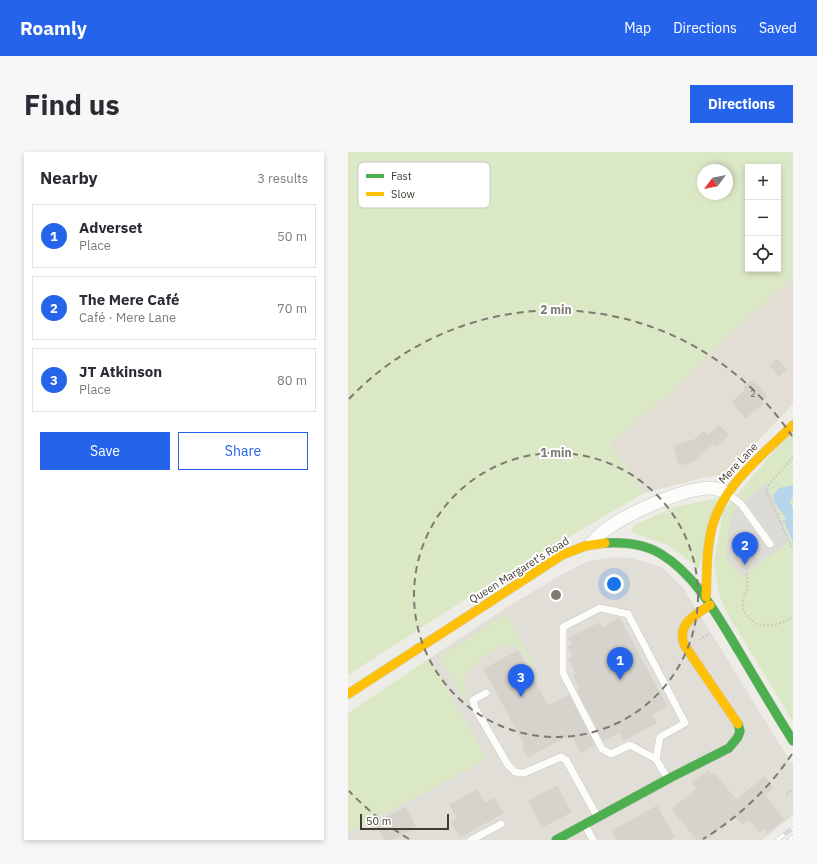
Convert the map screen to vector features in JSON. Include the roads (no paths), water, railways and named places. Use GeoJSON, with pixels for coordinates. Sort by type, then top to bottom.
{"type":"FeatureCollection","features":[{"type":"Feature","properties":{"kind":"street","name":"Mere Lane"},"geometry":{"type":"LineString","coordinates":[[708,601],[710,542],[713,523],[727,493],[749,468],[793,425]]}},
{"type":"Feature","properties":{"kind":"street"},"geometry":{"type":"LineString","coordinates":[[591,544],[604,531],[622,520],[653,504],[679,494],[714,488],[727,493]]}},
{"type":"Feature","properties":{"kind":"street","name":"Queen Margaret's Road"},"geometry":{"type":"LineString","coordinates":[[348,694],[562,555],[577,547],[614,542],[640,546],[660,553],[682,570],[708,601],[793,740]]}},
{"type":"Feature","properties":{"kind":"street"},"geometry":{"type":"LineString","coordinates":[[556,840],[668,779],[729,748],[736,742],[739,736],[740,728],[738,723],[685,646],[682,637],[683,628],[688,620],[708,601]]}},
{"type":"Feature","properties":{"kind":"lane"},"geometry":{"type":"LineString","coordinates":[[727,493],[741,504],[770,544]]}},
{"type":"Feature","properties":{"kind":"lane"},"geometry":{"type":"LineString","coordinates":[[656,759],[660,737],[685,723],[628,614],[600,608],[563,627],[563,673],[602,749],[611,754],[630,745],[656,759],[668,779]]}},
{"type":"Feature","properties":{"kind":"lane"},"geometry":{"type":"LineString","coordinates":[[486,693],[473,700],[475,708],[508,764],[515,772],[524,773],[561,757],[566,760],[598,818]]}},
{"type":"Feature","properties":{"kind":"lane"},"geometry":{"type":"LineString","coordinates":[[471,840],[501,824]]}},
{"type":"Feature","properties":{"kind":"lane"},"geometry":{"type":"LineString","coordinates":[[585,825],[593,840]]}},
{"type":"Feature","properties":{"kind":"water"},"geometry":{"type":"Polygon","coordinates":[[[793,485],[793,496],[790,502],[793,509],[793,543],[785,524],[785,517],[773,499],[774,494],[779,488],[793,485]]]}},
{"type":"Feature","properties":{"kind":"railway"},"geometry":{"type":"LineString","coordinates":[[777,840],[793,828]]}},
{"type":"Feature","properties":{"kind":"railway"},"geometry":{"type":"LineString","coordinates":[[789,840],[793,837]]}},
{"type":"Feature","properties":{"kind":"place","name":"The Mere Café"},"geometry":{"type":"Point","coordinates":[745,565]}},
{"type":"Feature","properties":{"kind":"place","name":"Adverset"},"geometry":{"type":"Point","coordinates":[620,680]}},
{"type":"Feature","properties":{"kind":"place","name":"JT Atkinson"},"geometry":{"type":"Point","coordinates":[521,697]}}]}
